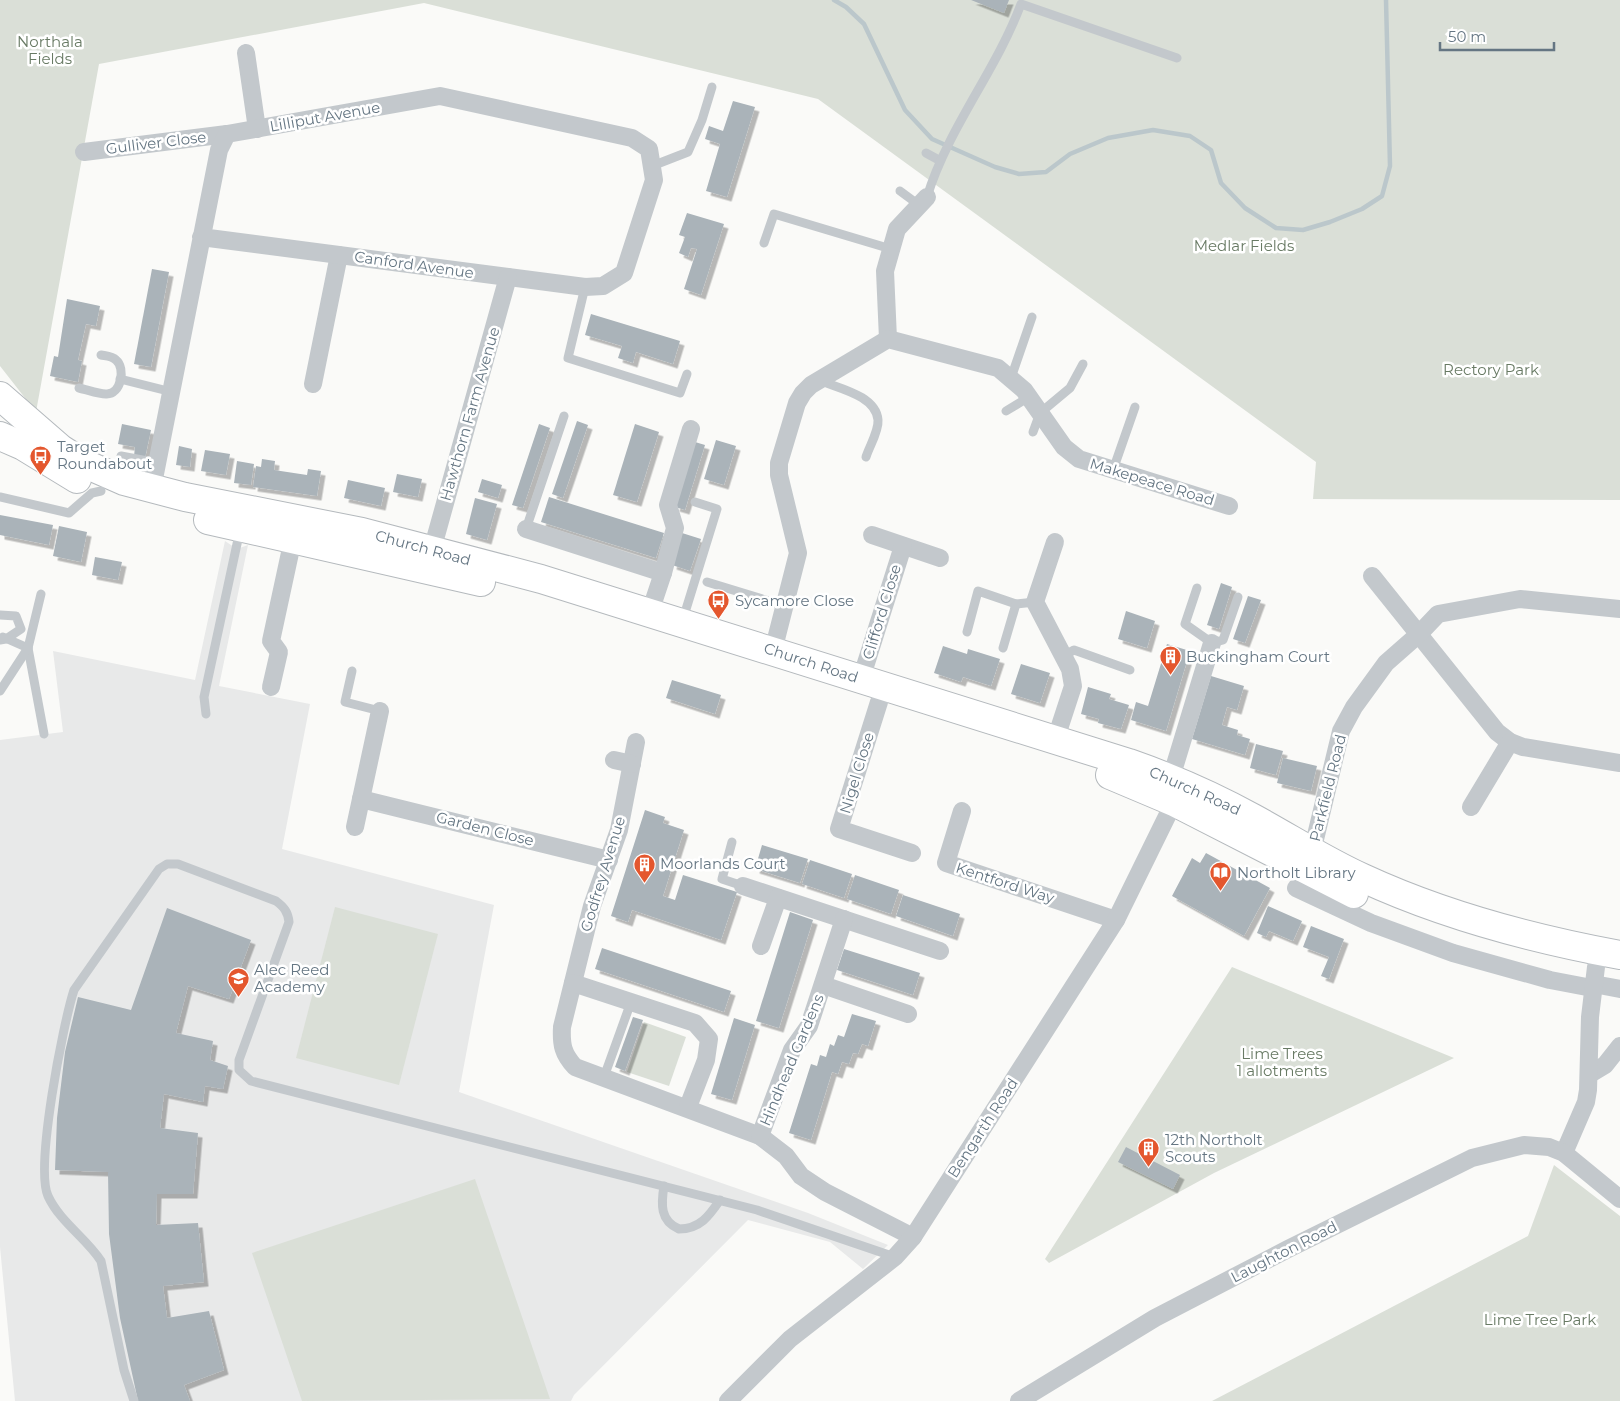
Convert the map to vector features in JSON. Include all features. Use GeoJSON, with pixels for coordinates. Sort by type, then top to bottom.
{"type":"FeatureCollection","features":[{"type":"Feature","properties":{"kind":"highway","name":"Church Road"},"geometry":{"type":"LineString","coordinates":[[0,396],[39,431],[83,463],[124,481],[152,489],[362,532],[432,550],[682,622],[1055,741],[1173,782],[1247,814],[1312,852],[1362,878],[1428,904],[1506,928],[1620,955]]}},
{"type":"Feature","properties":{"kind":"highway","name":"Church Road"},"geometry":{"type":"LineString","coordinates":[[0,436],[23,446],[57,468],[101,491],[148,506],[536,596],[1098,772],[1173,782],[1306,871],[1379,904],[1422,920],[1603,975]]}},
{"type":"Feature","properties":{"kind":"street"},"geometry":{"type":"LineString","coordinates":[[246,53],[257,129]]}},
{"type":"Feature","properties":{"kind":"street","name":"Lilliput Avenue"},"geometry":{"type":"LineString","coordinates":[[227,134],[440,96],[632,138],[649,149],[654,180],[624,273]]}},
{"type":"Feature","properties":{"kind":"street"},"geometry":{"type":"LineString","coordinates":[[152,489],[219,150],[227,134]]}},
{"type":"Feature","properties":{"kind":"street","name":"Gulliver Close"},"geometry":{"type":"LineString","coordinates":[[84,152],[227,134]]}},
{"type":"Feature","properties":{"kind":"street"},"geometry":{"type":"LineString","coordinates":[[773,651],[798,553],[779,475],[779,463],[797,403],[807,389],[819,380],[888,339],[885,271],[897,229],[923,201]]}},
{"type":"Feature","properties":{"kind":"street","name":"Canford Avenue"},"geometry":{"type":"LineString","coordinates":[[201,237],[508,278],[585,286],[603,286],[624,273]]}},
{"type":"Feature","properties":{"kind":"street"},"geometry":{"type":"LineString","coordinates":[[313,384],[339,255]]}},
{"type":"Feature","properties":{"kind":"street","name":"Hawthorn Farm Avenue"},"geometry":{"type":"LineString","coordinates":[[432,550],[508,278]]}},
{"type":"Feature","properties":{"kind":"street","name":"Makepeace Road"},"geometry":{"type":"LineString","coordinates":[[888,339],[998,368],[1011,378],[1029,397],[1064,447],[1079,459],[1230,506]]}},
{"type":"Feature","properties":{"kind":"street"},"geometry":{"type":"LineString","coordinates":[[650,612],[675,528],[668,505],[692,429]]}},
{"type":"Feature","properties":{"kind":"street"},"geometry":{"type":"LineString","coordinates":[[526,529],[663,573]]}},
{"type":"Feature","properties":{"kind":"street","name":"Clifford Close"},"geometry":{"type":"LineString","coordinates":[[872,535],[940,558]]}},
{"type":"Feature","properties":{"kind":"street"},"geometry":{"type":"LineString","coordinates":[[271,687],[279,652],[271,641],[293,539]]}},
{"type":"Feature","properties":{"kind":"street"},"geometry":{"type":"LineString","coordinates":[[1055,741],[1073,686],[1070,669],[1035,602],[1056,542]]}},
{"type":"Feature","properties":{"kind":"street","name":"Clifford Close"},"geometry":{"type":"LineString","coordinates":[[861,679],[903,546]]}},
{"type":"Feature","properties":{"kind":"street"},"geometry":{"type":"LineString","coordinates":[[1372,576],[1497,732],[1510,742],[1620,763]]}},
{"type":"Feature","properties":{"kind":"street","name":"Parkfield Road"},"geometry":{"type":"LineString","coordinates":[[1312,852],[1341,732],[1359,699],[1386,663],[1419,634],[1438,614],[1520,600],[1620,609]]}},
{"type":"Feature","properties":{"kind":"street","name":"Bengarth Road"},"geometry":{"type":"LineString","coordinates":[[728,1401],[790,1339],[895,1257],[913,1237],[1116,920],[1173,782],[1212,643]]}},
{"type":"Feature","properties":{"kind":"street","name":"Nigel Close"},"geometry":{"type":"LineString","coordinates":[[879,702],[839,829],[912,852]]}},
{"type":"Feature","properties":{"kind":"street"},"geometry":{"type":"LineString","coordinates":[[355,827],[380,711]]}},
{"type":"Feature","properties":{"kind":"street","name":"Godfrey Avenue"},"geometry":{"type":"LineString","coordinates":[[636,742],[619,830],[592,906],[562,1027],[561,1043],[565,1056],[575,1067],[688,1107],[760,1136],[786,1156],[801,1176],[825,1192],[913,1237]]}},
{"type":"Feature","properties":{"kind":"street"},"geometry":{"type":"LineString","coordinates":[[1471,807],[1510,742]]}},
{"type":"Feature","properties":{"kind":"street"},"geometry":{"type":"LineString","coordinates":[[614,760],[632,764]]}},
{"type":"Feature","properties":{"kind":"street","name":"Garden Close"},"geometry":{"type":"LineString","coordinates":[[362,799],[609,860]]}},
{"type":"Feature","properties":{"kind":"street","name":"Kentford Way"},"geometry":{"type":"LineString","coordinates":[[962,811],[946,864],[1116,920]]}},
{"type":"Feature","properties":{"kind":"street"},"geometry":{"type":"LineString","coordinates":[[743,886],[940,951]]}},
{"type":"Feature","properties":{"kind":"street","name":"Church Road"},"geometry":{"type":"LineString","coordinates":[[1296,888],[1347,913],[1415,940],[1496,966],[1603,975],[1599,985],[1620,989]]}},
{"type":"Feature","properties":{"kind":"street"},"geometry":{"type":"LineString","coordinates":[[761,946],[778,898]]}},
{"type":"Feature","properties":{"kind":"street","name":"Hindhead Gardens"},"geometry":{"type":"LineString","coordinates":[[760,1136],[792,1050],[809,1026],[844,919]]}},
{"type":"Feature","properties":{"kind":"street"},"geometry":{"type":"LineString","coordinates":[[1603,975],[1586,1102],[1564,1153],[1620,1199]]}},
{"type":"Feature","properties":{"kind":"street"},"geometry":{"type":"LineString","coordinates":[[573,983],[695,1023],[709,1039],[706,1060],[688,1107]]}},
{"type":"Feature","properties":{"kind":"street","name":"Hindhead Gardens"},"geometry":{"type":"LineString","coordinates":[[823,985],[908,1014]]}},
{"type":"Feature","properties":{"kind":"street"},"geometry":{"type":"LineString","coordinates":[[1590,1074],[1605,1065],[1620,1046]]}},
{"type":"Feature","properties":{"kind":"street","name":"Laughton Road"},"geometry":{"type":"LineString","coordinates":[[1019,1401],[1155,1318],[1288,1249],[1472,1158],[1524,1145],[1549,1147],[1564,1153]]}},
{"type":"Feature","properties":{"kind":"lane"},"geometry":{"type":"LineString","coordinates":[[900,191],[923,201],[941,157],[952,139],[968,104],[1010,32],[1021,4],[1177,58]]}},
{"type":"Feature","properties":{"kind":"lane"},"geometry":{"type":"LineString","coordinates":[[652,166],[688,152],[702,120],[712,87]]}},
{"type":"Feature","properties":{"kind":"lane"},"geometry":{"type":"LineString","coordinates":[[926,153],[941,157]]}},
{"type":"Feature","properties":{"kind":"lane"},"geometry":{"type":"LineString","coordinates":[[764,243],[774,214],[891,249]]}},
{"type":"Feature","properties":{"kind":"lane"},"geometry":{"type":"LineString","coordinates":[[585,286],[568,358],[680,393],[688,374]]}},
{"type":"Feature","properties":{"kind":"lane"},"geometry":{"type":"LineString","coordinates":[[1011,378],[1032,317]]}},
{"type":"Feature","properties":{"kind":"lane"},"geometry":{"type":"LineString","coordinates":[[79,388],[106,394],[114,392],[122,373],[118,361],[101,355]]}},
{"type":"Feature","properties":{"kind":"lane"},"geometry":{"type":"LineString","coordinates":[[1033,432],[1040,413],[1070,388],[1083,364]]}},
{"type":"Feature","properties":{"kind":"lane"},"geometry":{"type":"LineString","coordinates":[[120,379],[172,392]]}},
{"type":"Feature","properties":{"kind":"lane"},"geometry":{"type":"LineString","coordinates":[[819,380],[863,398],[873,409],[878,420],[866,457]]}},
{"type":"Feature","properties":{"kind":"lane"},"geometry":{"type":"LineString","coordinates":[[1006,411],[1029,397]]}},
{"type":"Feature","properties":{"kind":"lane"},"geometry":{"type":"LineString","coordinates":[[1113,470],[1135,407]]}},
{"type":"Feature","properties":{"kind":"lane"},"geometry":{"type":"LineString","coordinates":[[526,529],[564,416]]}},
{"type":"Feature","properties":{"kind":"lane"},"geometry":{"type":"LineString","coordinates":[[121,456],[158,463]]}},
{"type":"Feature","properties":{"kind":"lane"},"geometry":{"type":"LineString","coordinates":[[0,497],[69,513],[92,493],[101,491]]}},
{"type":"Feature","properties":{"kind":"lane"},"geometry":{"type":"LineString","coordinates":[[682,622],[717,509],[695,502]]}},
{"type":"Feature","properties":{"kind":"lane"},"geometry":{"type":"LineString","coordinates":[[206,714],[204,697],[240,527]]}},
{"type":"Feature","properties":{"kind":"lane"},"geometry":{"type":"LineString","coordinates":[[707,582],[785,606]]}},
{"type":"Feature","properties":{"kind":"lane"},"geometry":{"type":"LineString","coordinates":[[1197,588],[1185,624],[1212,643],[1223,640],[1238,598]]}},
{"type":"Feature","properties":{"kind":"lane"},"geometry":{"type":"LineString","coordinates":[[967,632],[978,591],[1016,604],[1035,602]]}},
{"type":"Feature","properties":{"kind":"lane"},"geometry":{"type":"LineString","coordinates":[[0,691],[28,648],[41,594]]}},
{"type":"Feature","properties":{"kind":"lane"},"geometry":{"type":"LineString","coordinates":[[1003,648],[1016,604]]}},
{"type":"Feature","properties":{"kind":"lane"},"geometry":{"type":"LineString","coordinates":[[0,615],[16,616],[21,629],[2,638]]}},
{"type":"Feature","properties":{"kind":"lane"},"geometry":{"type":"LineString","coordinates":[[2,638],[28,648]]}},
{"type":"Feature","properties":{"kind":"lane"},"geometry":{"type":"LineString","coordinates":[[28,648],[44,734]]}},
{"type":"Feature","properties":{"kind":"lane"},"geometry":{"type":"LineString","coordinates":[[1063,656],[1074,650],[1130,670]]}},
{"type":"Feature","properties":{"kind":"lane"},"geometry":{"type":"LineString","coordinates":[[352,672],[345,702],[380,711]]}},
{"type":"Feature","properties":{"kind":"lane"},"geometry":{"type":"LineString","coordinates":[[732,842],[722,879],[743,886]]}},
{"type":"Feature","properties":{"kind":"lane"},"geometry":{"type":"LineString","coordinates":[[134,1401],[124,1370],[101,1261],[93,1249],[54,1206],[46,1187],[45,1160],[58,1059],[67,1012],[74,990],[159,869],[167,864],[178,864],[276,901],[283,906],[288,915],[289,922],[239,1060],[239,1070],[244,1077],[251,1081],[757,1210],[895,1257]]}},
{"type":"Feature","properties":{"kind":"lane"},"geometry":{"type":"LineString","coordinates":[[604,1077],[631,1002]]}},
{"type":"Feature","properties":{"kind":"lane"},"geometry":{"type":"LineString","coordinates":[[664,1186],[662,1210],[665,1219],[679,1229],[697,1226],[708,1217],[720,1200]]}},
{"type":"Feature","properties":{"kind":"shaded area","name":"Alec Reed Academy"},"geometry":{"type":"Polygon","coordinates":[[[225,541],[237,549],[248,545],[219,686],[310,704],[282,849],[494,905],[459,1092],[808,1213],[888,1245],[863,1269],[830,1242],[748,1220],[574,1395],[571,1401],[15,1401],[0,1247],[0,740],[63,732],[53,651],[195,680],[225,541]]]}},
{"type":"Feature","properties":{"kind":"green space"},"geometry":{"type":"Polygon","coordinates":[[[0,0],[1620,0],[1620,500],[1313,499],[1316,462],[818,99],[424,3],[99,64],[36,412],[0,366],[0,0]]]}},
{"type":"Feature","properties":{"kind":"green space"},"geometry":{"type":"Polygon","coordinates":[[[335,907],[438,934],[399,1085],[296,1058],[335,907]]]}},
{"type":"Feature","properties":{"kind":"green space","name":"Lime Trees 1 allotments"},"geometry":{"type":"Polygon","coordinates":[[[1232,967],[1454,1058],[1214,1173],[1049,1263],[1045,1259],[1232,967]]]}},
{"type":"Feature","properties":{"kind":"green space"},"geometry":{"type":"Polygon","coordinates":[[[644,1022],[686,1037],[669,1086],[627,1072],[644,1022]]]}},
{"type":"Feature","properties":{"kind":"green space","name":"Lime Tree Park"},"geometry":{"type":"Polygon","coordinates":[[[1554,1165],[1620,1216],[1620,1401],[1212,1401],[1528,1236],[1554,1165]]]}},
{"type":"Feature","properties":{"kind":"green space"},"geometry":{"type":"Polygon","coordinates":[[[475,1179],[550,1399],[302,1401],[252,1253],[475,1179]]]}},
{"type":"Feature","properties":{"kind":"building"},"geometry":{"type":"Polygon","coordinates":[[[971,0],[1009,0],[1004,13],[971,0]]]}},
{"type":"Feature","properties":{"kind":"building"},"geometry":{"type":"Polygon","coordinates":[[[733,101],[755,107],[727,197],[706,191],[720,144],[705,139],[709,126],[723,131],[733,101]]]}},
{"type":"Feature","properties":{"kind":"building"},"geometry":{"type":"Polygon","coordinates":[[[687,213],[724,224],[701,295],[684,289],[697,249],[691,248],[688,257],[679,253],[685,237],[679,235],[687,213]]]}},
{"type":"Feature","properties":{"kind":"building"},"geometry":{"type":"Polygon","coordinates":[[[152,269],[169,272],[151,367],[134,364],[152,269]]]}},
{"type":"Feature","properties":{"kind":"building"},"geometry":{"type":"Polygon","coordinates":[[[67,299],[100,306],[96,326],[86,324],[78,360],[82,361],[78,382],[50,376],[54,356],[58,357],[67,299]]]}},
{"type":"Feature","properties":{"kind":"building"},"geometry":{"type":"Polygon","coordinates":[[[591,314],[680,341],[673,364],[636,352],[633,363],[618,358],[622,346],[585,335],[591,314]]]}},
{"type":"Feature","properties":{"kind":"building"},"geometry":{"type":"Polygon","coordinates":[[[577,421],[588,425],[563,498],[552,494],[577,421]]]}},
{"type":"Feature","properties":{"kind":"building"},"geometry":{"type":"Polygon","coordinates":[[[122,424],[151,430],[145,458],[134,456],[135,447],[118,444],[122,424]]]}},
{"type":"Feature","properties":{"kind":"building"},"geometry":{"type":"Polygon","coordinates":[[[539,424],[550,428],[523,508],[512,505],[539,424]]]}},
{"type":"Feature","properties":{"kind":"building"},"geometry":{"type":"Polygon","coordinates":[[[635,424],[659,432],[637,502],[613,495],[635,424]]]}},
{"type":"Feature","properties":{"kind":"building"},"geometry":{"type":"Polygon","coordinates":[[[716,440],[736,446],[724,485],[704,479],[716,440]]]}},
{"type":"Feature","properties":{"kind":"building"},"geometry":{"type":"Polygon","coordinates":[[[695,442],[705,445],[685,510],[675,507],[695,442]]]}},
{"type":"Feature","properties":{"kind":"building"},"geometry":{"type":"Polygon","coordinates":[[[179,446],[192,449],[190,467],[176,465],[179,446]]]}},
{"type":"Feature","properties":{"kind":"building"},"geometry":{"type":"Polygon","coordinates":[[[205,450],[230,454],[226,475],[201,471],[205,450]]]}},
{"type":"Feature","properties":{"kind":"building"},"geometry":{"type":"Polygon","coordinates":[[[262,459],[275,461],[274,470],[307,475],[308,469],[321,471],[317,496],[253,487],[256,466],[261,467],[262,459]]]}},
{"type":"Feature","properties":{"kind":"building"},"geometry":{"type":"Polygon","coordinates":[[[237,461],[254,464],[251,485],[234,483],[237,461]]]}},
{"type":"Feature","properties":{"kind":"building"},"geometry":{"type":"Polygon","coordinates":[[[397,474],[422,479],[418,497],[393,492],[397,474]]]}},
{"type":"Feature","properties":{"kind":"building"},"geometry":{"type":"Polygon","coordinates":[[[482,479],[502,485],[498,498],[478,492],[482,479]]]}},
{"type":"Feature","properties":{"kind":"building"},"geometry":{"type":"Polygon","coordinates":[[[348,480],[385,488],[381,506],[344,498],[348,480]]]}},
{"type":"Feature","properties":{"kind":"building"},"geometry":{"type":"Polygon","coordinates":[[[549,497],[664,533],[656,558],[541,522],[549,497]]]}},
{"type":"Feature","properties":{"kind":"building"},"geometry":{"type":"Polygon","coordinates":[[[475,498],[497,504],[487,540],[466,534],[475,498]]]}},
{"type":"Feature","properties":{"kind":"building"},"geometry":{"type":"Polygon","coordinates":[[[0,515],[53,525],[49,545],[0,535],[0,515]]]}},
{"type":"Feature","properties":{"kind":"building"},"geometry":{"type":"Polygon","coordinates":[[[59,526],[87,532],[81,562],[53,556],[59,526]]]}},
{"type":"Feature","properties":{"kind":"building"},"geometry":{"type":"Polygon","coordinates":[[[682,533],[701,539],[690,571],[672,565],[682,533]]]}},
{"type":"Feature","properties":{"kind":"building"},"geometry":{"type":"Polygon","coordinates":[[[95,557],[122,562],[118,580],[92,575],[95,557]]]}},
{"type":"Feature","properties":{"kind":"building"},"geometry":{"type":"Polygon","coordinates":[[[1221,583],[1232,587],[1219,629],[1207,625],[1221,583]]]}},
{"type":"Feature","properties":{"kind":"building"},"geometry":{"type":"Polygon","coordinates":[[[1248,596],[1261,600],[1245,643],[1233,639],[1248,596]]]}},
{"type":"Feature","properties":{"kind":"building"},"geometry":{"type":"Polygon","coordinates":[[[1126,611],[1155,621],[1147,648],[1118,639],[1126,611]]]}},
{"type":"Feature","properties":{"kind":"building","name":"Buckingham Court"},"geometry":{"type":"Polygon","coordinates":[[[1167,644],[1190,651],[1166,731],[1131,720],[1136,702],[1148,706],[1167,644]]]}},
{"type":"Feature","properties":{"kind":"building"},"geometry":{"type":"Polygon","coordinates":[[[943,646],[967,654],[968,649],[1000,659],[991,686],[963,677],[961,682],[934,673],[943,646]]]}},
{"type":"Feature","properties":{"kind":"building"},"geometry":{"type":"Polygon","coordinates":[[[1021,664],[1050,673],[1040,703],[1011,694],[1021,664]]]}},
{"type":"Feature","properties":{"kind":"building"},"geometry":{"type":"Polygon","coordinates":[[[1211,676],[1244,686],[1237,710],[1227,707],[1222,725],[1238,730],[1237,735],[1250,739],[1245,755],[1192,739],[1211,676]]]}},
{"type":"Feature","properties":{"kind":"building"},"geometry":{"type":"Polygon","coordinates":[[[672,680],[721,695],[715,714],[666,698],[672,680]]]}},
{"type":"Feature","properties":{"kind":"building"},"geometry":{"type":"Polygon","coordinates":[[[1088,687],[1111,694],[1109,699],[1129,705],[1121,729],[1098,723],[1099,719],[1081,714],[1088,687]]]}},
{"type":"Feature","properties":{"kind":"building"},"geometry":{"type":"Polygon","coordinates":[[[1256,744],[1283,751],[1276,775],[1250,768],[1256,744]]]}},
{"type":"Feature","properties":{"kind":"building"},"geometry":{"type":"Polygon","coordinates":[[[1283,758],[1317,766],[1311,791],[1277,783],[1283,758]]]}},
{"type":"Feature","properties":{"kind":"building","name":"Moorlands Court"},"geometry":{"type":"Polygon","coordinates":[[[645,810],[665,817],[663,823],[684,830],[663,896],[675,900],[683,875],[737,892],[721,940],[632,910],[628,922],[611,916],[645,810]]]}},
{"type":"Feature","properties":{"kind":"building"},"geometry":{"type":"Polygon","coordinates":[[[762,845],[808,859],[800,883],[755,869],[762,845]]]}},
{"type":"Feature","properties":{"kind":"building","name":"Northolt Library"},"geometry":{"type":"Polygon","coordinates":[[[1206,853],[1270,888],[1244,936],[1172,896],[1192,858],[1200,863],[1206,853]]]}},
{"type":"Feature","properties":{"kind":"building"},"geometry":{"type":"Polygon","coordinates":[[[810,860],[852,874],[844,898],[802,884],[810,860]]]}},
{"type":"Feature","properties":{"kind":"building"},"geometry":{"type":"Polygon","coordinates":[[[855,875],[899,890],[891,914],[847,899],[855,875]]]}},
{"type":"Feature","properties":{"kind":"building"},"geometry":{"type":"Polygon","coordinates":[[[903,895],[960,914],[953,936],[896,916],[903,895]]]}},
{"type":"Feature","properties":{"kind":"building"},"geometry":{"type":"Polygon","coordinates":[[[1268,906],[1302,921],[1293,941],[1269,931],[1266,937],[1257,933],[1268,906]]]}},
{"type":"Feature","properties":{"kind":"building"},"geometry":{"type":"Polygon","coordinates":[[[167,908],[251,940],[229,999],[188,986],[176,1033],[213,1041],[210,1060],[228,1066],[223,1089],[205,1086],[203,1102],[164,1094],[160,1128],[198,1133],[193,1194],[157,1194],[156,1225],[198,1223],[204,1282],[163,1286],[167,1318],[209,1311],[224,1370],[184,1385],[190,1401],[138,1401],[120,1318],[109,1234],[108,1172],[55,1170],[57,1118],[65,1052],[78,997],[131,1010],[167,908]]]}},
{"type":"Feature","properties":{"kind":"building"},"geometry":{"type":"Polygon","coordinates":[[[790,912],[813,920],[779,1028],[756,1021],[790,912]]]}},
{"type":"Feature","properties":{"kind":"building"},"geometry":{"type":"Polygon","coordinates":[[[1311,926],[1344,939],[1329,979],[1321,976],[1329,957],[1303,947],[1311,926]]]}},
{"type":"Feature","properties":{"kind":"building"},"geometry":{"type":"Polygon","coordinates":[[[602,948],[731,991],[724,1012],[595,969],[602,948]]]}},
{"type":"Feature","properties":{"kind":"building"},"geometry":{"type":"Polygon","coordinates":[[[844,949],[920,973],[913,995],[837,970],[844,949]]]}},
{"type":"Feature","properties":{"kind":"building"},"geometry":{"type":"Polygon","coordinates":[[[852,1014],[876,1021],[868,1046],[862,1044],[858,1054],[853,1053],[849,1064],[842,1062],[838,1074],[832,1072],[811,1140],[789,1133],[811,1064],[817,1066],[820,1055],[826,1057],[830,1044],[834,1046],[838,1035],[844,1037],[852,1014]]]}},
{"type":"Feature","properties":{"kind":"building"},"geometry":{"type":"Polygon","coordinates":[[[633,1017],[643,1020],[625,1071],[615,1067],[633,1017]]]}},
{"type":"Feature","properties":{"kind":"building"},"geometry":{"type":"Polygon","coordinates":[[[734,1018],[755,1025],[732,1100],[711,1094],[734,1018]]]}},
{"type":"Feature","properties":{"kind":"building","name":"12th Northolt Scouts"},"geometry":{"type":"Polygon","coordinates":[[[1126,1147],[1180,1175],[1173,1189],[1118,1162],[1126,1147]]]}},
{"type":"Feature","properties":{"kind":"waterway"},"geometry":{"type":"LineString","coordinates":[[834,0],[846,7],[864,24],[905,110],[932,139],[995,167],[1019,174],[1046,172],[1070,154],[1108,138],[1153,130],[1190,136],[1211,150],[1221,183],[1245,208],[1276,228],[1303,230],[1330,222],[1362,209],[1382,196],[1390,166],[1386,0]]}},
{"type":"Feature","properties":{"kind":"place","name":"Target Roundabout"},"geometry":{"type":"Point","coordinates":[41,475]}},
{"type":"Feature","properties":{"kind":"place","name":"Sycamore Close"},"geometry":{"type":"Point","coordinates":[719,620]}},
{"type":"Feature","properties":{"kind":"place","name":"Buckingham Court"},"geometry":{"type":"Point","coordinates":[1170,676]}},
{"type":"Feature","properties":{"kind":"place","name":"Moorlands Court"},"geometry":{"type":"Point","coordinates":[644,883]}},
{"type":"Feature","properties":{"kind":"place","name":"Northolt Library"},"geometry":{"type":"Point","coordinates":[1221,892]}},
{"type":"Feature","properties":{"kind":"place","name":"Alec Reed Academy"},"geometry":{"type":"Point","coordinates":[238,998]}},
{"type":"Feature","properties":{"kind":"place","name":"12th Northolt Scouts"},"geometry":{"type":"Point","coordinates":[1149,1168]}},
{"type":"Feature","properties":{"kind":"park label","name":"Northala Fields"},"geometry":{"type":"Point","coordinates":[50,50]}},
{"type":"Feature","properties":{"kind":"park label","name":"Medlar Fields"},"geometry":{"type":"Point","coordinates":[1244,246]}},
{"type":"Feature","properties":{"kind":"park label","name":"Rectory Park"},"geometry":{"type":"Point","coordinates":[1491,370]}}]}
